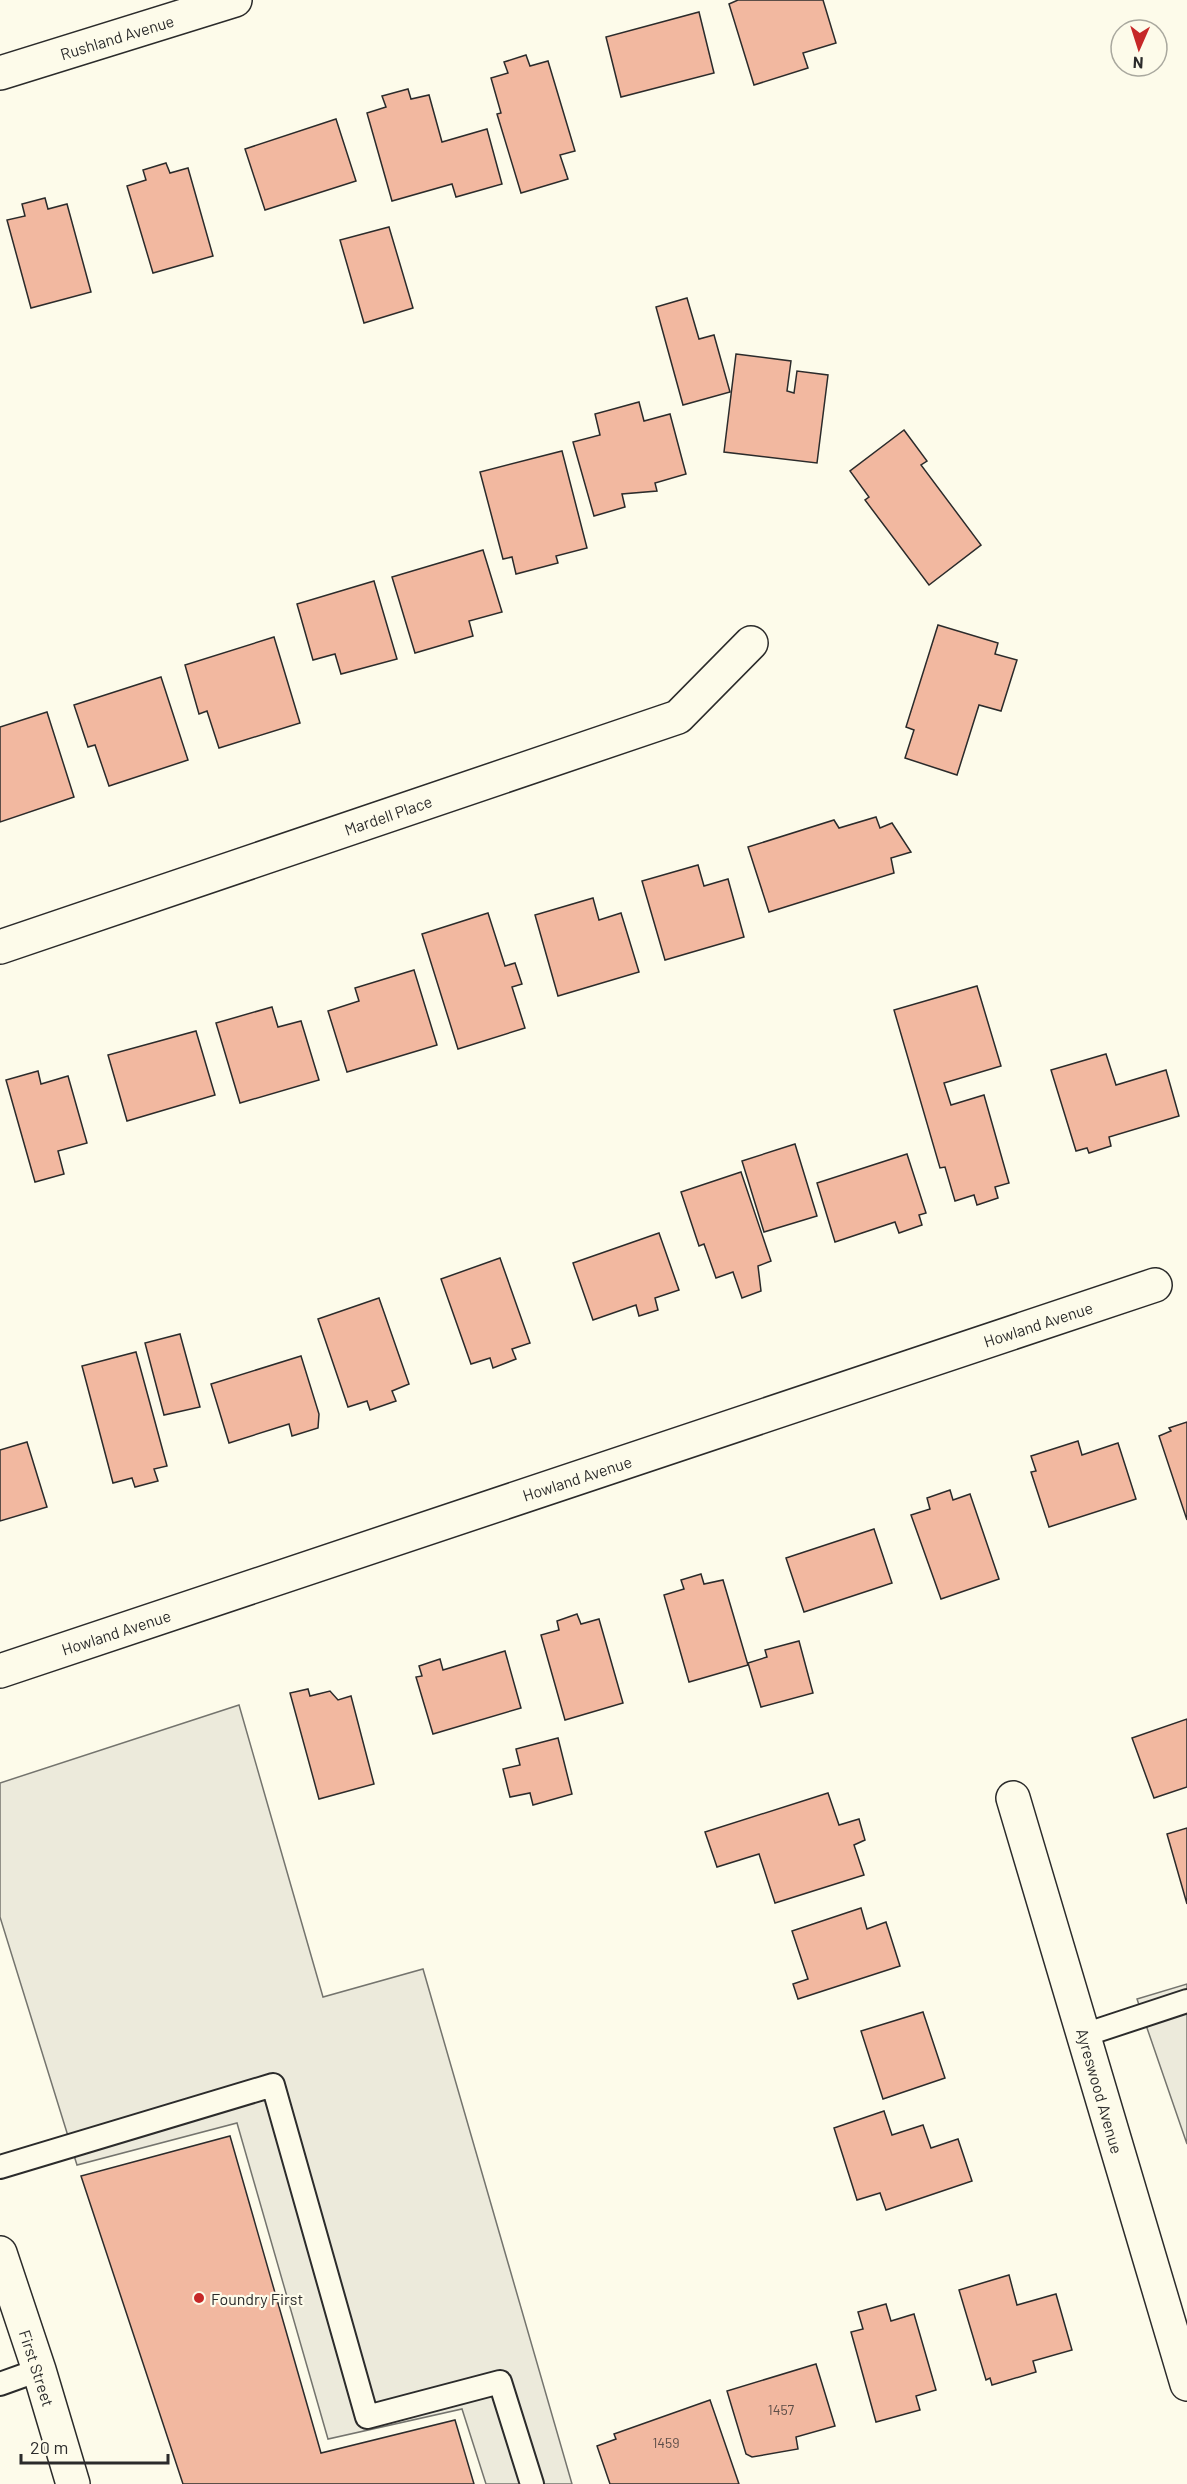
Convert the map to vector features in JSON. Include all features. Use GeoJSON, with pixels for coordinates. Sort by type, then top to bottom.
{"type":"FeatureCollection","features":[{"type":"Feature","properties":{"kind":"street","name":"Rushland Avenue"},"geometry":{"type":"LineString","coordinates":[[0,73],[235,0]]}},
{"type":"Feature","properties":{"kind":"street","name":"Mardell Place"},"geometry":{"type":"LineString","coordinates":[[0,946],[678,717],[751,643]]}},
{"type":"Feature","properties":{"kind":"street","name":"Howland Avenue"},"geometry":{"type":"LineString","coordinates":[[0,1671],[1155,1285]]}},
{"type":"Feature","properties":{"kind":"street","name":"Ayreswood Avenue"},"geometry":{"type":"LineString","coordinates":[[1013,1798],[1187,2384]]}},
{"type":"Feature","properties":{"kind":"street","name":"First Street"},"geometry":{"type":"LineString","coordinates":[[2,2268],[39,2370],[73,2484]]}},
{"type":"Feature","properties":{"kind":"lane"},"geometry":{"type":"LineString","coordinates":[[1084,2035],[1187,2001]]}},
{"type":"Feature","properties":{"kind":"lane"},"geometry":{"type":"LineString","coordinates":[[0,2167],[273,2085],[368,2417],[500,2382],[532,2484]]}},
{"type":"Feature","properties":{"kind":"lane"},"geometry":{"type":"LineString","coordinates":[[0,2384],[39,2370]]}},
{"type":"Feature","properties":{"kind":"shaded area"},"geometry":{"type":"Polygon","coordinates":[[[239,1705],[323,1997],[423,1969],[572,2484],[486,2484],[462,2409],[328,2439],[237,2123],[77,2165],[0,1917],[0,1783],[239,1705]]]}},
{"type":"Feature","properties":{"kind":"shaded area"},"geometry":{"type":"Polygon","coordinates":[[[1187,1984],[1187,2144],[1137,1999],[1187,1984]]]}},
{"type":"Feature","properties":{"kind":"building"},"geometry":{"type":"Polygon","coordinates":[[[738,0],[823,0],[836,43],[803,53],[808,68],[754,85],[729,4],[738,0]]]}},
{"type":"Feature","properties":{"kind":"building"},"geometry":{"type":"Polygon","coordinates":[[[699,12],[714,73],[621,97],[606,37],[699,12]]]}},
{"type":"Feature","properties":{"kind":"building"},"geometry":{"type":"Polygon","coordinates":[[[526,55],[530,66],[548,61],[575,151],[560,155],[568,179],[521,193],[497,114],[501,113],[491,78],[508,73],[504,62],[526,55]]]}},
{"type":"Feature","properties":{"kind":"building"},"geometry":{"type":"Polygon","coordinates":[[[408,89],[411,99],[429,95],[442,142],[487,129],[502,184],[456,197],[452,184],[392,201],[367,113],[386,107],[382,96],[408,89]]]}},
{"type":"Feature","properties":{"kind":"building"},"geometry":{"type":"Polygon","coordinates":[[[336,119],[356,181],[265,210],[245,149],[336,119]]]}},
{"type":"Feature","properties":{"kind":"building"},"geometry":{"type":"Polygon","coordinates":[[[166,163],[170,173],[188,168],[213,256],[153,273],[127,186],[146,180],[143,170],[166,163]]]}},
{"type":"Feature","properties":{"kind":"building"},"geometry":{"type":"Polygon","coordinates":[[[45,198],[48,209],[67,204],[91,292],[31,308],[7,220],[25,216],[22,204],[45,198]]]}},
{"type":"Feature","properties":{"kind":"building"},"geometry":{"type":"Polygon","coordinates":[[[389,227],[413,308],[364,323],[340,240],[389,227]]]}},
{"type":"Feature","properties":{"kind":"building"},"geometry":{"type":"Polygon","coordinates":[[[687,298],[699,339],[714,335],[730,392],[683,405],[656,307],[687,298]]]}},
{"type":"Feature","properties":{"kind":"building"},"geometry":{"type":"Polygon","coordinates":[[[736,354],[791,361],[787,391],[794,393],[797,371],[828,375],[817,463],[724,452],[736,354]]]}},
{"type":"Feature","properties":{"kind":"building"},"geometry":{"type":"Polygon","coordinates":[[[639,402],[644,421],[670,414],[686,474],[655,483],[657,491],[622,494],[625,507],[594,516],[573,442],[600,435],[595,414],[639,402]]]}},
{"type":"Feature","properties":{"kind":"building"},"geometry":{"type":"Polygon","coordinates":[[[904,430],[927,461],[921,465],[981,545],[929,585],[865,500],[869,497],[850,471],[904,430]]]}},
{"type":"Feature","properties":{"kind":"building"},"geometry":{"type":"Polygon","coordinates":[[[562,451],[587,548],[556,556],[558,563],[516,574],[512,557],[503,559],[480,472],[562,451]]]}},
{"type":"Feature","properties":{"kind":"building"},"geometry":{"type":"Polygon","coordinates":[[[483,550],[502,612],[469,621],[473,636],[415,653],[392,577],[483,550]]]}},
{"type":"Feature","properties":{"kind":"building"},"geometry":{"type":"Polygon","coordinates":[[[374,581],[397,659],[341,674],[335,654],[313,660],[297,604],[374,581]]]}},
{"type":"Feature","properties":{"kind":"building"},"geometry":{"type":"Polygon","coordinates":[[[938,625],[998,643],[995,654],[1017,660],[1001,711],[979,705],[957,775],[905,758],[914,730],[906,727],[938,625]]]}},
{"type":"Feature","properties":{"kind":"building"},"geometry":{"type":"Polygon","coordinates":[[[274,637],[300,723],[219,748],[207,711],[199,714],[185,665],[274,637]]]}},
{"type":"Feature","properties":{"kind":"building"},"geometry":{"type":"Polygon","coordinates":[[[161,677],[188,760],[109,786],[95,745],[88,747],[74,705],[161,677]]]}},
{"type":"Feature","properties":{"kind":"building"},"geometry":{"type":"Polygon","coordinates":[[[47,712],[74,797],[0,822],[0,727],[47,712]]]}},
{"type":"Feature","properties":{"kind":"building"},"geometry":{"type":"Polygon","coordinates":[[[876,817],[880,828],[892,823],[911,852],[891,858],[894,873],[769,912],[748,847],[834,820],[839,828],[876,817]]]}},
{"type":"Feature","properties":{"kind":"building"},"geometry":{"type":"Polygon","coordinates":[[[698,865],[704,886],[728,879],[744,937],[665,960],[642,881],[698,865]]]}},
{"type":"Feature","properties":{"kind":"building"},"geometry":{"type":"Polygon","coordinates":[[[593,898],[599,920],[621,913],[639,972],[558,996],[535,915],[593,898]]]}},
{"type":"Feature","properties":{"kind":"building"},"geometry":{"type":"Polygon","coordinates":[[[488,913],[505,966],[515,963],[522,984],[512,987],[525,1028],[458,1049],[422,934],[488,913]]]}},
{"type":"Feature","properties":{"kind":"building"},"geometry":{"type":"Polygon","coordinates":[[[414,970],[437,1045],[347,1072],[328,1011],[359,1001],[355,988],[414,970]]]}},
{"type":"Feature","properties":{"kind":"building"},"geometry":{"type":"Polygon","coordinates":[[[977,986],[1001,1066],[944,1083],[951,1105],[984,1095],[1009,1183],[995,1187],[998,1198],[977,1205],[974,1195],[955,1201],[945,1167],[940,1168],[894,1010],[977,986]]]}},
{"type":"Feature","properties":{"kind":"building"},"geometry":{"type":"Polygon","coordinates":[[[272,1007],[278,1027],[301,1021],[319,1080],[240,1103],[216,1023],[272,1007]]]}},
{"type":"Feature","properties":{"kind":"building"},"geometry":{"type":"Polygon","coordinates":[[[196,1031],[215,1095],[127,1121],[108,1055],[196,1031]]]}},
{"type":"Feature","properties":{"kind":"building"},"geometry":{"type":"Polygon","coordinates":[[[1106,1054],[1116,1085],[1166,1070],[1179,1116],[1109,1137],[1111,1146],[1089,1153],[1087,1148],[1076,1151],[1051,1070],[1106,1054]]]}},
{"type":"Feature","properties":{"kind":"building"},"geometry":{"type":"Polygon","coordinates":[[[38,1071],[41,1084],[68,1076],[87,1143],[58,1151],[64,1174],[35,1182],[6,1080],[38,1071]]]}},
{"type":"Feature","properties":{"kind":"building"},"geometry":{"type":"Polygon","coordinates":[[[795,1144],[817,1216],[764,1232],[742,1161],[795,1144]]]}},
{"type":"Feature","properties":{"kind":"building"},"geometry":{"type":"Polygon","coordinates":[[[907,1154],[926,1213],[919,1215],[922,1225],[899,1233],[895,1222],[835,1242],[817,1183],[907,1154]]]}},
{"type":"Feature","properties":{"kind":"building"},"geometry":{"type":"Polygon","coordinates":[[[741,1172],[771,1261],[758,1266],[761,1291],[742,1298],[733,1272],[716,1278],[704,1244],[699,1246],[681,1192],[741,1172]]]}},
{"type":"Feature","properties":{"kind":"building"},"geometry":{"type":"Polygon","coordinates":[[[659,1233],[679,1290],[655,1298],[658,1310],[639,1316],[636,1305],[593,1320],[573,1263],[659,1233]]]}},
{"type":"Feature","properties":{"kind":"building"},"geometry":{"type":"Polygon","coordinates":[[[500,1258],[530,1343],[512,1349],[516,1359],[493,1368],[490,1358],[471,1364],[441,1279],[500,1258]]]}},
{"type":"Feature","properties":{"kind":"building"},"geometry":{"type":"Polygon","coordinates":[[[379,1298],[409,1384],[392,1391],[396,1401],[370,1410],[367,1401],[348,1407],[318,1319],[379,1298]]]}},
{"type":"Feature","properties":{"kind":"building"},"geometry":{"type":"Polygon","coordinates":[[[180,1334],[200,1407],[164,1415],[145,1343],[180,1334]]]}},
{"type":"Feature","properties":{"kind":"building"},"geometry":{"type":"Polygon","coordinates":[[[136,1352],[167,1466],[154,1469],[158,1481],[135,1487],[132,1478],[113,1483],[82,1366],[136,1352]]]}},
{"type":"Feature","properties":{"kind":"building"},"geometry":{"type":"Polygon","coordinates":[[[301,1356],[319,1414],[318,1428],[292,1436],[289,1424],[229,1443],[211,1384],[301,1356]]]}},
{"type":"Feature","properties":{"kind":"building"},"geometry":{"type":"Polygon","coordinates":[[[1187,1422],[1187,1520],[1159,1436],[1171,1431],[1169,1428],[1187,1422]]]}},
{"type":"Feature","properties":{"kind":"building"},"geometry":{"type":"Polygon","coordinates":[[[1078,1441],[1082,1455],[1118,1443],[1136,1499],[1049,1527],[1031,1472],[1036,1471],[1031,1456],[1078,1441]]]}},
{"type":"Feature","properties":{"kind":"building"},"geometry":{"type":"Polygon","coordinates":[[[27,1442],[47,1507],[0,1521],[0,1450],[27,1442]]]}},
{"type":"Feature","properties":{"kind":"building"},"geometry":{"type":"Polygon","coordinates":[[[950,1490],[953,1500],[970,1494],[999,1579],[941,1599],[911,1515],[930,1509],[927,1498],[950,1490]]]}},
{"type":"Feature","properties":{"kind":"building"},"geometry":{"type":"Polygon","coordinates":[[[874,1529],[892,1583],[804,1612],[786,1558],[874,1529]]]}},
{"type":"Feature","properties":{"kind":"building"},"geometry":{"type":"Polygon","coordinates":[[[701,1574],[704,1584],[723,1580],[748,1665],[689,1682],[664,1595],[684,1589],[681,1580],[701,1574]]]}},
{"type":"Feature","properties":{"kind":"building"},"geometry":{"type":"Polygon","coordinates":[[[577,1614],[581,1624],[599,1619],[623,1703],[565,1720],[541,1635],[559,1630],[557,1621],[577,1614]]]}},
{"type":"Feature","properties":{"kind":"building"},"geometry":{"type":"Polygon","coordinates":[[[799,1641],[813,1693],[761,1707],[748,1663],[767,1657],[765,1650],[799,1641]]]}},
{"type":"Feature","properties":{"kind":"building"},"geometry":{"type":"Polygon","coordinates":[[[505,1651],[521,1708],[433,1734],[416,1677],[422,1676],[419,1666],[440,1659],[443,1670],[505,1651]]]}},
{"type":"Feature","properties":{"kind":"building"},"geometry":{"type":"Polygon","coordinates":[[[308,1689],[310,1696],[330,1691],[338,1700],[351,1696],[374,1784],[319,1799],[290,1693],[308,1689]]]}},
{"type":"Feature","properties":{"kind":"building"},"geometry":{"type":"Polygon","coordinates":[[[1187,1719],[1187,1787],[1154,1798],[1132,1738],[1187,1719]]]}},
{"type":"Feature","properties":{"kind":"building"},"geometry":{"type":"Polygon","coordinates":[[[558,1738],[572,1794],[533,1805],[530,1793],[510,1797],[503,1769],[520,1765],[516,1749],[558,1738]]]}},
{"type":"Feature","properties":{"kind":"building"},"geometry":{"type":"Polygon","coordinates":[[[828,1793],[839,1825],[859,1819],[865,1840],[854,1845],[864,1875],[775,1903],[759,1854],[717,1867],[705,1832],[828,1793]]]}},
{"type":"Feature","properties":{"kind":"building"},"geometry":{"type":"Polygon","coordinates":[[[1187,1828],[1187,1904],[1167,1834],[1187,1828]]]}},
{"type":"Feature","properties":{"kind":"building"},"geometry":{"type":"Polygon","coordinates":[[[861,1908],[867,1929],[886,1922],[900,1966],[798,1999],[793,1984],[808,1979],[792,1931],[861,1908]]]}},
{"type":"Feature","properties":{"kind":"building"},"geometry":{"type":"Polygon","coordinates":[[[923,2012],[945,2078],[883,2099],[861,2031],[923,2012]]]}},
{"type":"Feature","properties":{"kind":"building"},"geometry":{"type":"Polygon","coordinates":[[[884,2111],[892,2135],[923,2125],[931,2148],[958,2139],[972,2181],[886,2210],[880,2193],[857,2200],[834,2128],[884,2111]]]}},
{"type":"Feature","properties":{"kind":"building","name":"Foundry First"},"geometry":{"type":"Polygon","coordinates":[[[230,2136],[321,2453],[455,2420],[474,2484],[183,2484],[81,2176],[230,2136]]]}},
{"type":"Feature","properties":{"kind":"building"},"geometry":{"type":"Polygon","coordinates":[[[1009,2275],[1017,2305],[1056,2294],[1072,2350],[1033,2361],[1036,2372],[992,2385],[990,2378],[986,2380],[959,2290],[1009,2275]]]}},
{"type":"Feature","properties":{"kind":"building"},"geometry":{"type":"Polygon","coordinates":[[[886,2304],[891,2321],[914,2314],[936,2390],[916,2396],[920,2410],[876,2422],[851,2332],[863,2329],[858,2312],[886,2304]]]}},
{"type":"Feature","properties":{"kind":"building"},"geometry":{"type":"Polygon","coordinates":[[[816,2364],[835,2426],[796,2437],[798,2449],[752,2457],[746,2454],[727,2391],[816,2364]]]}},
{"type":"Feature","properties":{"kind":"building"},"geometry":{"type":"Polygon","coordinates":[[[710,2400],[739,2484],[610,2484],[597,2446],[616,2439],[614,2434],[710,2400]]]}},
{"type":"Feature","properties":{"kind":"place","name":"Foundry First"},"geometry":{"type":"Point","coordinates":[199,2298]}}]}
